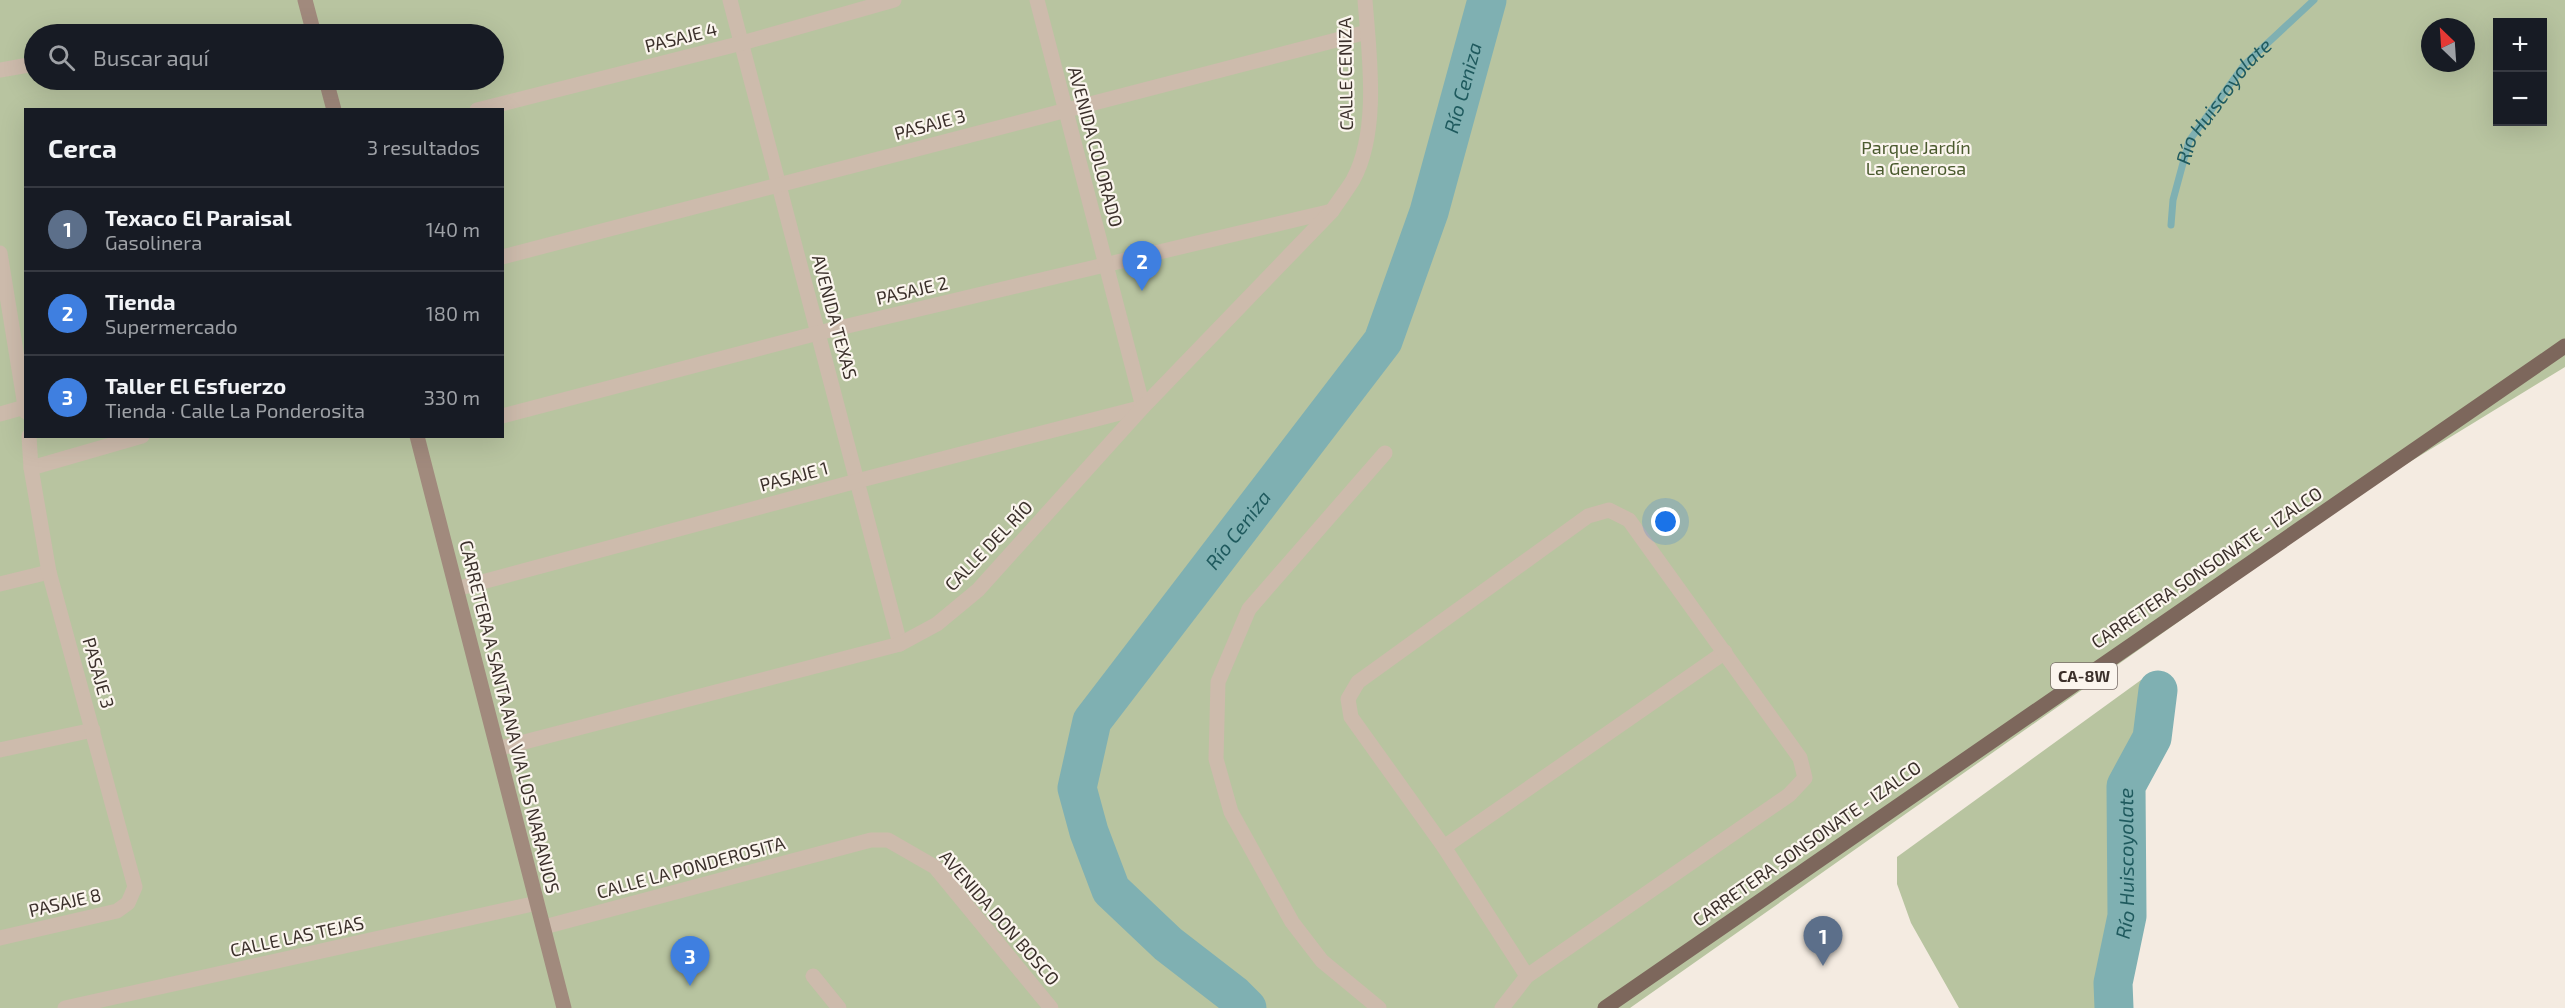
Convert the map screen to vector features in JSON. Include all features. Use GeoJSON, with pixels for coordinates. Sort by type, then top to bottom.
{"type":"FeatureCollection","features":[{"type":"Feature","properties":{"kind":"main road"},"geometry":{"type":"LineString","coordinates":[[305,0],[311,24]]}},
{"type":"Feature","properties":{"kind":"main road"},"geometry":{"type":"LineString","coordinates":[[329,90],[333,108]]}},
{"type":"Feature","properties":{"kind":"main road","name":"CARRETERA SONSONATE - IZALCO"},"geometry":{"type":"LineString","coordinates":[[1605,1008],[1946,770],[2565,346]]}},
{"type":"Feature","properties":{"kind":"main road","name":"CARRETERA A SANTA ANA VIA LOS NARANJOS"},"geometry":{"type":"LineString","coordinates":[[419,438],[564,1008]]}},
{"type":"Feature","properties":{"kind":"street","name":"AVENIDA TEXAS"},"geometry":{"type":"LineString","coordinates":[[730,0],[900,644]]}},
{"type":"Feature","properties":{"kind":"street","name":"PASAJE 4"},"geometry":{"type":"LineString","coordinates":[[485,108],[742,43],[894,0]]}},
{"type":"Feature","properties":{"kind":"street","name":"AVENIDA COLORADO"},"geometry":{"type":"LineString","coordinates":[[1037,0],[1143,407]]}},
{"type":"Feature","properties":{"kind":"street","name":"CALLE CENIZA"},"geometry":{"type":"LineString","coordinates":[[1332,211],[1353,179],[1365,147],[1370,117],[1365,0]]}},
{"type":"Feature","properties":{"kind":"street","name":"PASAJE 3"},"geometry":{"type":"LineString","coordinates":[[504,256],[1367,32]]}},
{"type":"Feature","properties":{"kind":"street"},"geometry":{"type":"LineString","coordinates":[[0,70],[24,66]]}},
{"type":"Feature","properties":{"kind":"street","name":"PASAJE 2"},"geometry":{"type":"LineString","coordinates":[[504,415],[818,333],[1332,211]]}},
{"type":"Feature","properties":{"kind":"street","name":"CALLE DEL RÍO"},"geometry":{"type":"LineString","coordinates":[[498,749],[900,644],[937,624],[978,590],[1143,407],[1332,211]]}},
{"type":"Feature","properties":{"kind":"street"},"geometry":{"type":"LineString","coordinates":[[1,261],[24,403]]}},
{"type":"Feature","properties":{"kind":"street","name":"PASAJE 1"},"geometry":{"type":"LineString","coordinates":[[456,589],[857,480],[1143,407]]}},
{"type":"Feature","properties":{"kind":"street"},"geometry":{"type":"LineString","coordinates":[[0,414],[24,409]]}},
{"type":"Feature","properties":{"kind":"street","name":"PASAJE 3"},"geometry":{"type":"LineString","coordinates":[[29,438],[31,468],[50,572],[93,730],[133,891]]}},
{"type":"Feature","properties":{"kind":"street"},"geometry":{"type":"LineString","coordinates":[[31,468],[135,438]]}},
{"type":"Feature","properties":{"kind":"street"},"geometry":{"type":"LineString","coordinates":[[1379,1008],[1323,961],[1292,922],[1231,812],[1216,759],[1218,682],[1249,609],[1385,453]]}},
{"type":"Feature","properties":{"kind":"street"},"geometry":{"type":"LineString","coordinates":[[1502,1008],[1527,976],[1789,795],[1805,778],[1800,758],[1629,520],[1609,510],[1588,516],[1358,682],[1348,699],[1351,717],[1444,848],[1527,976]]}},
{"type":"Feature","properties":{"kind":"street"},"geometry":{"type":"LineString","coordinates":[[0,584],[50,572]]}},
{"type":"Feature","properties":{"kind":"street"},"geometry":{"type":"LineString","coordinates":[[1444,848],[1725,652]]}},
{"type":"Feature","properties":{"kind":"street"},"geometry":{"type":"LineString","coordinates":[[0,750],[93,730]]}},
{"type":"Feature","properties":{"kind":"street","name":"AVENIDA DON BOSCO"},"geometry":{"type":"LineString","coordinates":[[848,846],[871,840],[888,840],[935,867],[1051,1008]]}},
{"type":"Feature","properties":{"kind":"street","name":"CALLE LA PONDEROSITA"},"geometry":{"type":"LineString","coordinates":[[544,927],[848,846]]}},
{"type":"Feature","properties":{"kind":"street","name":"PASAJE 8"},"geometry":{"type":"LineString","coordinates":[[0,938],[117,911],[128,903],[133,891]]}},
{"type":"Feature","properties":{"kind":"street","name":"CALLE LAS TEJAS"},"geometry":{"type":"LineString","coordinates":[[65,1008],[537,903]]}},
{"type":"Feature","properties":{"kind":"street"},"geometry":{"type":"LineString","coordinates":[[813,976],[839,1008]]}},
{"type":"Feature","properties":{"kind":"green space","name":"Parque Jardín La Generosa"},"geometry":{"type":"Polygon","coordinates":[[[0,0],[2565,0],[2565,367],[2377,482],[1630,1008],[0,1008],[0,0]]]}},
{"type":"Feature","properties":{"kind":"green space"},"geometry":{"type":"Polygon","coordinates":[[[2141,680],[2143,737],[2116,786],[2123,914],[2109,982],[2111,1008],[1959,1008],[1911,923],[1897,884],[1897,857],[2141,680]]]}},
{"type":"Feature","properties":{"kind":"waterway","name":"Río Ceniza"},"geometry":{"type":"LineString","coordinates":[[1247,1008],[1234,995],[1168,944],[1111,890],[1089,832],[1077,788],[1092,721],[1383,341],[1429,212],[1487,0]]}},
{"type":"Feature","properties":{"kind":"waterway","name":"Río Huiscoyolate"},"geometry":{"type":"LineString","coordinates":[[2171,225],[2173,200],[2189,141],[2244,65],[2314,0]]}},
{"type":"Feature","properties":{"kind":"waterway","name":"Río Huiscoyolate"},"geometry":{"type":"LineString","coordinates":[[2114,1008],[2113,983],[2127,916],[2126,786],[2152,738],[2158,690]]}},
{"type":"Feature","properties":{"kind":"place","name":"Tienda"},"geometry":{"type":"Point","coordinates":[1142,291]}},
{"type":"Feature","properties":{"kind":"place","name":"Texaco El Paraisal"},"geometry":{"type":"Point","coordinates":[1823,966]}},
{"type":"Feature","properties":{"kind":"place","name":"Taller El Esfuerzo"},"geometry":{"type":"Point","coordinates":[690,986]}}]}
